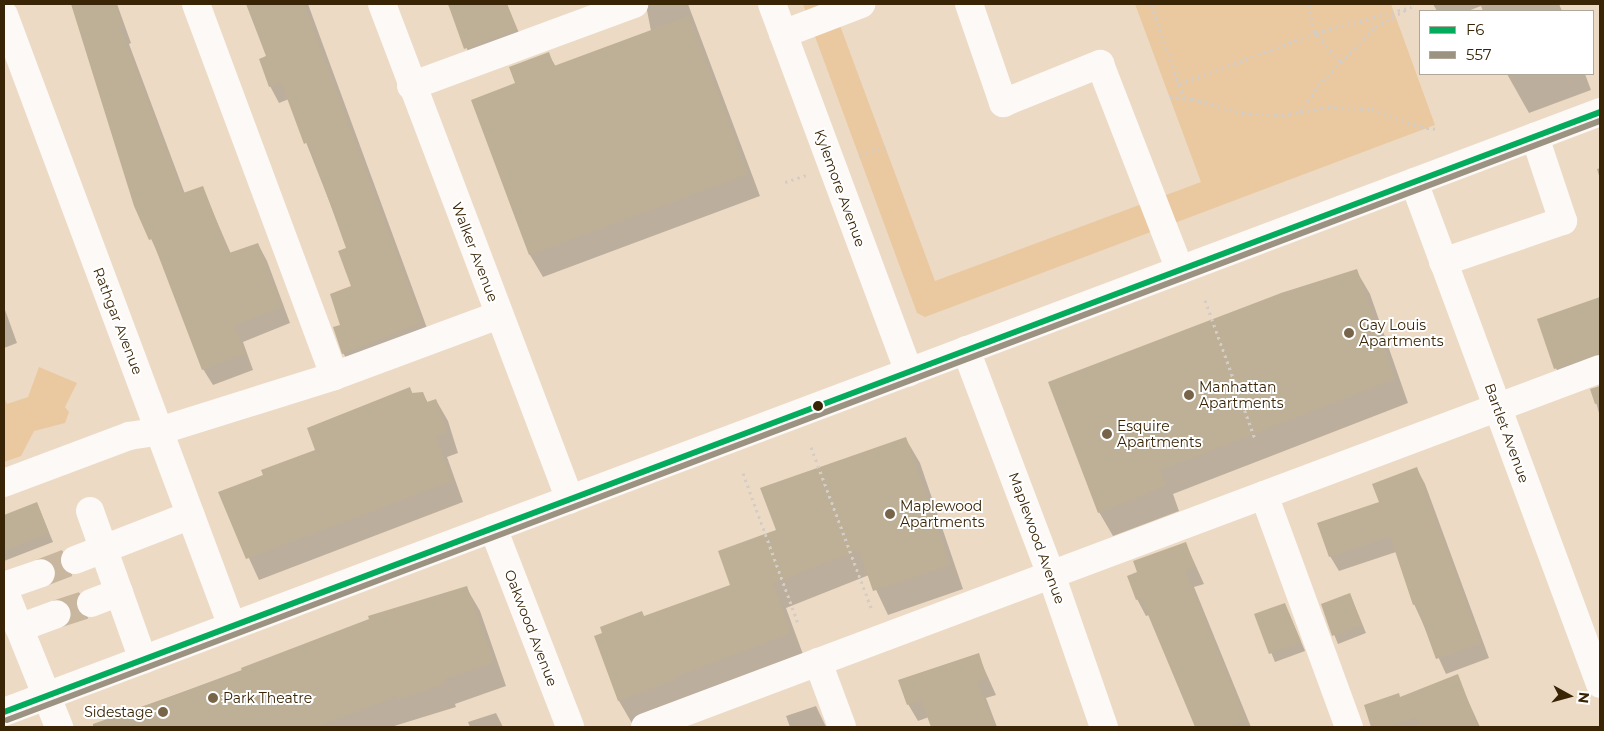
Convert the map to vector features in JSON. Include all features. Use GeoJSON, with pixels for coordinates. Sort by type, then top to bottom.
{"type":"FeatureCollection","features":[{"type":"Feature","properties":{"kind":"street"},"geometry":{"type":"LineString","coordinates":[[196,4],[334,376]]}},
{"type":"Feature","properties":{"kind":"street","name":"Walker Avenue"},"geometry":{"type":"LineString","coordinates":[[382,4],[570,500]]}},
{"type":"Feature","properties":{"kind":"street"},"geometry":{"type":"LineString","coordinates":[[412,86],[582,13],[634,4]]}},
{"type":"Feature","properties":{"kind":"street","name":"Kylemore Avenue"},"geometry":{"type":"LineString","coordinates":[[772,4],[909,372]]}},
{"type":"Feature","properties":{"kind":"street"},"geometry":{"type":"LineString","coordinates":[[969,4],[1003,103],[1100,64],[1180,270]]}},
{"type":"Feature","properties":{"kind":"street"},"geometry":{"type":"LineString","coordinates":[[783,34],[843,7]]}},
{"type":"Feature","properties":{"kind":"street","name":"Rathgar Avenue"},"geometry":{"type":"LineString","coordinates":[[4,15],[232,626]]}},
{"type":"Feature","properties":{"kind":"street"},"geometry":{"type":"LineString","coordinates":[[4,712],[1600,112]]}},
{"type":"Feature","properties":{"kind":"street"},"geometry":{"type":"LineString","coordinates":[[1443,262],[1563,221],[1535,137]]}},
{"type":"Feature","properties":{"kind":"street","name":"Bartlet Avenue"},"geometry":{"type":"LineString","coordinates":[[1414,182],[1600,684]]}},
{"type":"Feature","properties":{"kind":"street"},"geometry":{"type":"LineString","coordinates":[[4,483],[129,436],[159,431],[334,376],[499,315]]}},
{"type":"Feature","properties":{"kind":"street","name":"Maplewood Avenue"},"geometry":{"type":"LineString","coordinates":[[966,350],[1052,577],[1104,727]]}},
{"type":"Feature","properties":{"kind":"street"},"geometry":{"type":"LineString","coordinates":[[645,727],[1052,577],[1600,369]]}},
{"type":"Feature","properties":{"kind":"street"},"geometry":{"type":"LineString","coordinates":[[1264,495],[1349,727]]}},
{"type":"Feature","properties":{"kind":"street"},"geometry":{"type":"LineString","coordinates":[[90,511],[143,660]]}},
{"type":"Feature","properties":{"kind":"street"},"geometry":{"type":"LineString","coordinates":[[74,560],[191,515]]}},
{"type":"Feature","properties":{"kind":"street","name":"Oakwood Avenue"},"geometry":{"type":"LineString","coordinates":[[493,528],[570,727]]}},
{"type":"Feature","properties":{"kind":"street"},"geometry":{"type":"LineString","coordinates":[[4,586],[41,572]]}},
{"type":"Feature","properties":{"kind":"street"},"geometry":{"type":"LineString","coordinates":[[4,590],[59,727]]}},
{"type":"Feature","properties":{"kind":"street"},"geometry":{"type":"LineString","coordinates":[[91,603],[120,592]]}},
{"type":"Feature","properties":{"kind":"street"},"geometry":{"type":"LineString","coordinates":[[19,628],[57,614]]}},
{"type":"Feature","properties":{"kind":"street"},"geometry":{"type":"LineString","coordinates":[[818,662],[842,727]]}},
{"type":"Feature","properties":{"kind":"path"},"geometry":{"type":"LineString","coordinates":[[1151,4],[1184,98]]}},
{"type":"Feature","properties":{"kind":"path"},"geometry":{"type":"LineString","coordinates":[[1310,4],[1316,34],[1341,62]]}},
{"type":"Feature","properties":{"kind":"path"},"geometry":{"type":"LineString","coordinates":[[1179,84],[1316,34],[1412,7],[1375,27],[1318,86],[1300,112]]}},
{"type":"Feature","properties":{"kind":"path"},"geometry":{"type":"LineString","coordinates":[[1170,97],[1184,98],[1242,113],[1282,116],[1328,107],[1371,109],[1420,127],[1438,129]]}},
{"type":"Feature","properties":{"kind":"path"},"geometry":{"type":"LineString","coordinates":[[1205,300],[1255,438]]}},
{"type":"Feature","properties":{"kind":"path"},"geometry":{"type":"LineString","coordinates":[[811,447],[883,639]]}},
{"type":"Feature","properties":{"kind":"path"},"geometry":{"type":"LineString","coordinates":[[743,473],[798,623]]}},
{"type":"Feature","properties":{"kind":"shaded area"},"geometry":{"type":"Polygon","coordinates":[[[803,4],[832,4],[935,281],[1201,182],[1135,4],[1391,4],[1435,125],[925,317],[917,313],[803,4]]]}},
{"type":"Feature","properties":{"kind":"shaded area"},"geometry":{"type":"Polygon","coordinates":[[[39,367],[77,383],[65,407],[69,412],[65,423],[34,431],[21,456],[4,462],[4,397],[7,404],[28,397],[39,367]]]}},
{"type":"Feature","properties":{"kind":"building"},"geometry":{"type":"Polygon","coordinates":[[[71,4],[115,4],[123,26],[120,27],[183,193],[203,186],[229,253],[258,243],[282,307],[234,325],[245,353],[202,370],[152,239],[149,240],[134,206],[71,4]]]}},
{"type":"Feature","properties":{"kind":"building"},"geometry":{"type":"Polygon","coordinates":[[[246,4],[304,4],[422,322],[342,354],[333,327],[340,325],[330,294],[351,286],[338,251],[346,248],[308,142],[304,144],[281,82],[269,87],[259,59],[266,56],[246,4]]]}},
{"type":"Feature","properties":{"kind":"building"},"geometry":{"type":"Polygon","coordinates":[[[448,4],[507,4],[517,30],[464,49],[448,4]]]}},
{"type":"Feature","properties":{"kind":"building"},"geometry":{"type":"Polygon","coordinates":[[[689,16],[748,174],[529,255],[471,100],[515,83],[509,67],[549,52],[554,66],[689,16]]]}},
{"type":"Feature","properties":{"kind":"building"},"geometry":{"type":"Polygon","coordinates":[[[1357,269],[1395,379],[1160,470],[1166,486],[1098,513],[1048,382],[1281,293],[1357,269]]]}},
{"type":"Feature","properties":{"kind":"building"},"geometry":{"type":"Polygon","coordinates":[[[1600,297],[1600,354],[1554,369],[1537,319],[1600,297]]]}},
{"type":"Feature","properties":{"kind":"building"},"geometry":{"type":"Polygon","coordinates":[[[1600,386],[1600,403],[1595,404],[1590,389],[1600,386]]]}},
{"type":"Feature","properties":{"kind":"building"},"geometry":{"type":"Polygon","coordinates":[[[410,387],[412,393],[423,392],[427,402],[436,399],[447,432],[436,436],[452,481],[246,559],[218,492],[263,475],[261,470],[315,450],[307,428],[410,387]]]}},
{"type":"Feature","properties":{"kind":"building"},"geometry":{"type":"Polygon","coordinates":[[[906,437],[950,565],[873,591],[859,550],[773,583],[791,633],[674,677],[675,680],[618,701],[594,636],[602,633],[600,627],[642,611],[644,616],[730,585],[718,551],[776,530],[760,488],[906,437]]]}},
{"type":"Feature","properties":{"kind":"building"},"geometry":{"type":"Polygon","coordinates":[[[1417,467],[1481,643],[1436,659],[1416,604],[1413,605],[1390,536],[1329,557],[1317,523],[1379,502],[1372,484],[1417,467]]]}},
{"type":"Feature","properties":{"kind":"building"},"geometry":{"type":"Polygon","coordinates":[[[37,502],[49,533],[4,551],[4,515],[37,502]]]}},
{"type":"Feature","properties":{"kind":"building"},"geometry":{"type":"Polygon","coordinates":[[[1186,542],[1195,567],[1185,570],[1246,720],[1228,727],[1195,727],[1141,598],[1136,600],[1127,576],[1137,572],[1133,561],[1186,542]]]}},
{"type":"Feature","properties":{"kind":"building"},"geometry":{"type":"Polygon","coordinates":[[[467,586],[494,662],[443,680],[444,684],[398,700],[397,696],[317,727],[93,727],[93,724],[242,671],[241,668],[369,619],[368,616],[467,586]]]}},
{"type":"Feature","properties":{"kind":"building"},"geometry":{"type":"Polygon","coordinates":[[[1350,593],[1362,625],[1332,636],[1321,604],[1350,593]]]}},
{"type":"Feature","properties":{"kind":"building"},"geometry":{"type":"Polygon","coordinates":[[[1285,603],[1301,642],[1269,654],[1254,614],[1285,603]]]}},
{"type":"Feature","properties":{"kind":"building"},"geometry":{"type":"Polygon","coordinates":[[[979,653],[987,678],[977,681],[995,727],[931,727],[921,700],[907,705],[898,680],[979,653]]]}},
{"type":"Feature","properties":{"kind":"building"},"geometry":{"type":"Polygon","coordinates":[[[1458,674],[1478,727],[1420,727],[1418,717],[1387,727],[1371,727],[1364,705],[1399,693],[1400,697],[1458,674]]]}},
{"type":"Feature","properties":{"kind":"tunnel"},"geometry":{"type":"LineString","coordinates":[[41,573],[75,560]]}},
{"type":"Feature","properties":{"kind":"tunnel"},"geometry":{"type":"LineString","coordinates":[[57,614],[91,603]]}},
{"type":"Feature","properties":{"kind":"transit line","name":"F6"},"geometry":{"type":"LineString","coordinates":[[4,712],[1600,112]]}},
{"type":"Feature","properties":{"kind":"transit line","name":"557"},"geometry":{"type":"LineString","coordinates":[[7,720],[1600,121]]}},
{"type":"Feature","properties":{"kind":"place","name":"Gay Louis Apartments"},"geometry":{"type":"Point","coordinates":[1349,333]}},
{"type":"Feature","properties":{"kind":"place","name":"Manhattan Apartments"},"geometry":{"type":"Point","coordinates":[1189,395]}},
{"type":"Feature","properties":{"kind":"place","name":"Esquire Apartments"},"geometry":{"type":"Point","coordinates":[1107,434]}},
{"type":"Feature","properties":{"kind":"place","name":"Maplewood Apartments"},"geometry":{"type":"Point","coordinates":[890,514]}},
{"type":"Feature","properties":{"kind":"place","name":"Park Theatre"},"geometry":{"type":"Point","coordinates":[213,698]}},
{"type":"Feature","properties":{"kind":"place","name":"Sidestage"},"geometry":{"type":"Point","coordinates":[163,712]}}]}
